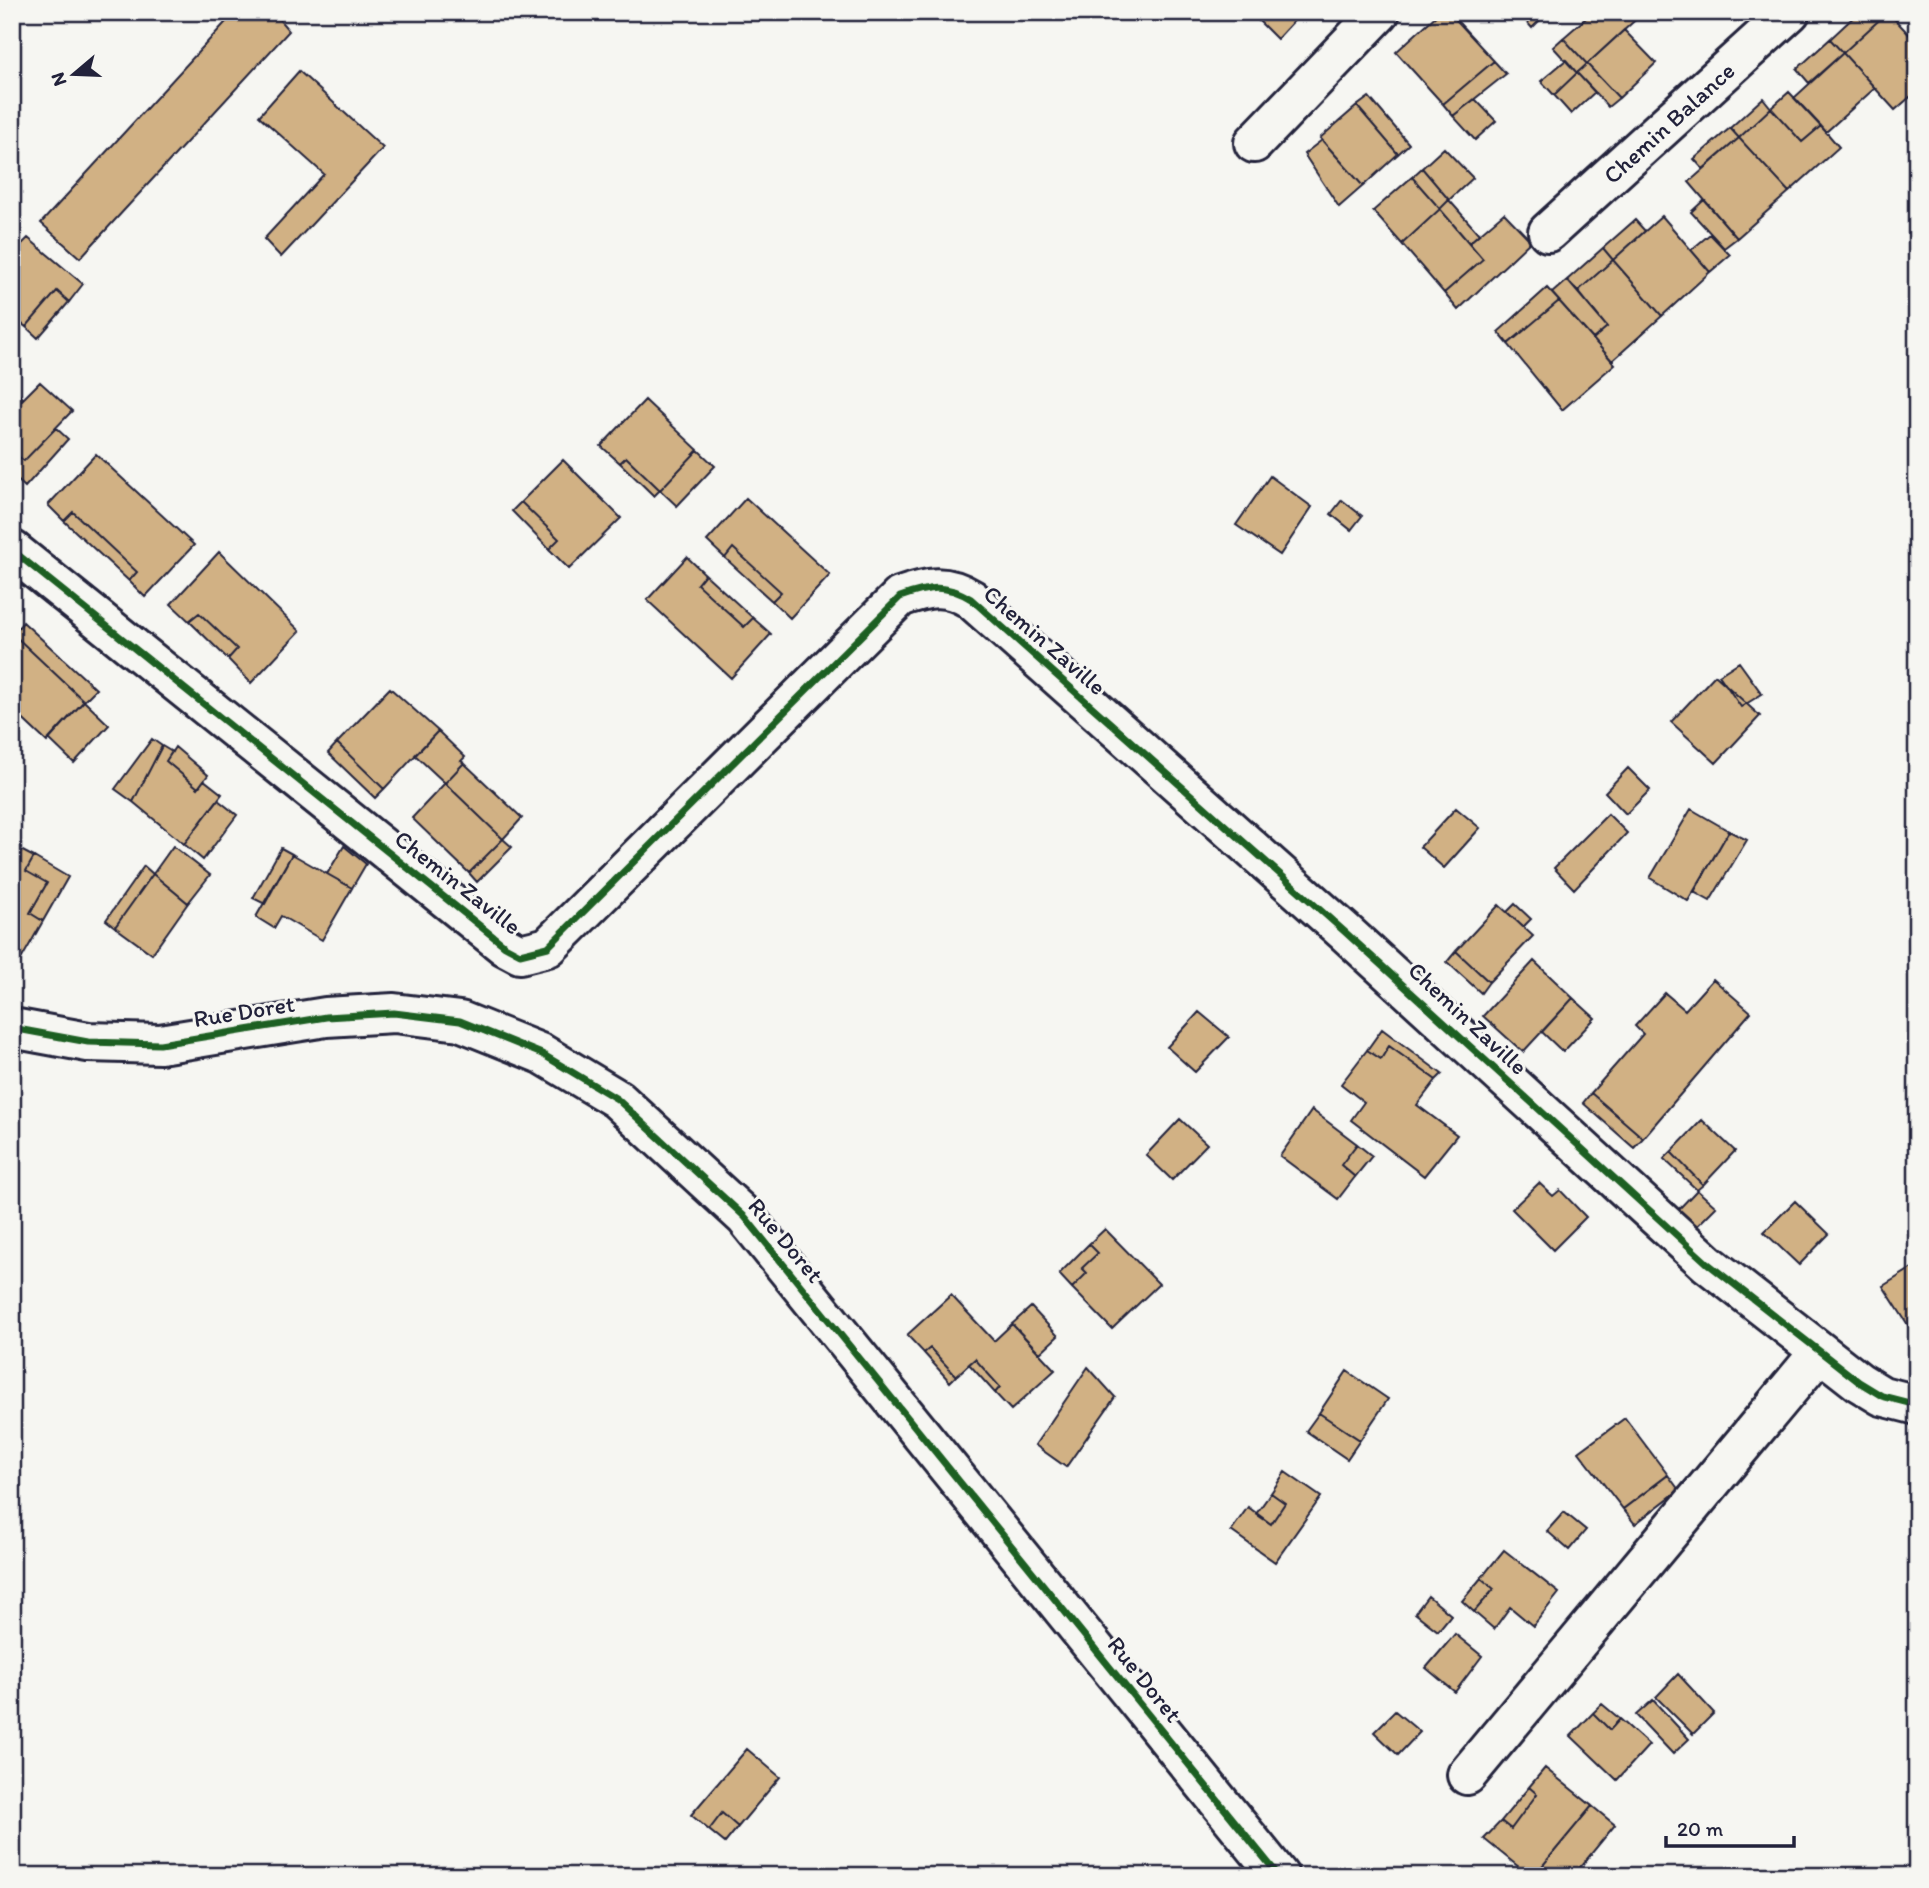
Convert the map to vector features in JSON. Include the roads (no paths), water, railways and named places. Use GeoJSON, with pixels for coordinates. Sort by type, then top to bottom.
{"type":"FeatureCollection","features":[{"type":"Feature","properties":{"kind":"street"},"geometry":{"type":"LineString","coordinates":[[1254,143],[1380,12]]}},
{"type":"Feature","properties":{"kind":"street","name":"Chemin Balance"},"geometry":{"type":"LineString","coordinates":[[1548,232],[1790,12]]}},
{"type":"Feature","properties":{"kind":"street","name":"Chemin Zaville"},"geometry":{"type":"LineString","coordinates":[[12,550],[494,937],[520,954],[548,947],[900,597],[930,586],[955,589],[971,599],[1345,932],[1707,1263],[1819,1353],[1882,1396],[1908,1405],[1917,1405]]}},
{"type":"Feature","properties":{"kind":"street","name":"Rue Doret"},"geometry":{"type":"LineString","coordinates":[[12,1028],[88,1042],[160,1044],[326,1017],[394,1013],[420,1016],[460,1021],[542,1054],[617,1099],[745,1217],[1279,1876]]}},
{"type":"Feature","properties":{"kind":"street"},"geometry":{"type":"LineString","coordinates":[[1467,1774],[1819,1353]]}}]}
